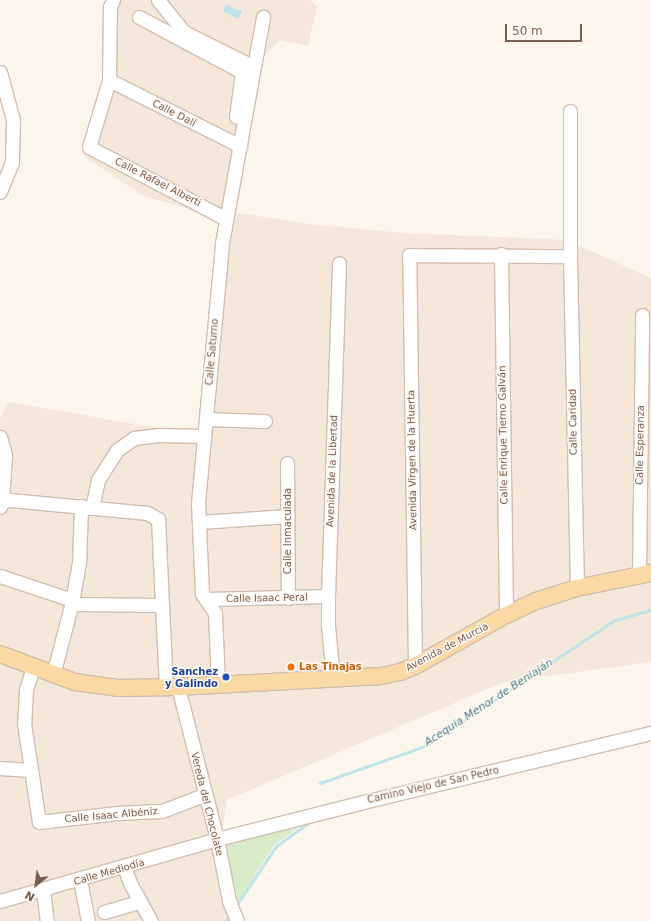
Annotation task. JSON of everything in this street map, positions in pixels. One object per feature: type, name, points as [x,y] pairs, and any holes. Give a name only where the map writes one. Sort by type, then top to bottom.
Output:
[{"type":"main road","name":"Avenida de Murcia","points":[[0,654],[75,682],[101,687],[172,687],[386,675],[415,666],[506,615],[536,601],[577,588],[645,574]]},
{"type":"street","points":[[108,80],[110,7],[114,0]]},
{"type":"street","points":[[158,0],[184,32],[254,67]]},
{"type":"street","points":[[139,17],[242,72],[236,145]]},
{"type":"street","name":"Calle Saturno","points":[[218,685],[215,613],[202,594],[198,503],[222,243],[236,145],[254,67],[263,17]]},
{"type":"street","points":[[0,72],[14,120],[12,162],[0,192]]},
{"type":"street","name":"Calle Dalí","points":[[108,80],[236,145]]},
{"type":"street","name":"Calle Rafael Alberti","points":[[108,80],[89,147],[226,219]]},
{"type":"street","name":"Calle Caridad","points":[[570,111],[570,256],[577,588]]},
{"type":"street","points":[[501,254],[570,256]]},
{"type":"street","name":"Avenida Virgen de la Huerta","points":[[415,666],[409,255],[501,254]]},
{"type":"street","name":"Calle Enrique Tierno Galván","points":[[501,254],[506,615]]},
{"type":"street","name":"Avenida de la Libertad","points":[[333,679],[328,625],[328,596],[339,263]]},
{"type":"street","name":"Calle Esperanza","points":[[642,315],[645,574]]},
{"type":"street","points":[[206,419],[265,421]]},
{"type":"street","points":[[53,674],[72,602],[79,564],[86,507],[98,480],[108,464],[117,450],[134,438],[159,435],[204,436]]},
{"type":"street","points":[[0,437],[5,455],[1,504],[10,500],[86,507]]},
{"type":"street","name":"Calle Inmaculada","points":[[287,463],[288,598]]},
{"type":"street","name":"Vereda del Chocolate","points":[[86,507],[147,513],[158,519],[162,605],[172,687],[216,839],[229,901],[237,921]]},
{"type":"street","points":[[198,522],[288,516]]},
{"type":"street","points":[[0,576],[77,604],[162,605]]},
{"type":"street","name":"Calle Isaac Peral","points":[[206,599],[328,596]]},
{"type":"street","points":[[0,768],[30,770],[24,723],[26,690],[33,667]]},
{"type":"street","name":"Camino Viejo de San Pedro","points":[[216,839],[651,733]]},
{"type":"street","name":"Calle Isaac Albéniz","points":[[30,770],[39,822],[117,813],[162,811],[204,795]]},
{"type":"street","name":"Calle Mediodía","points":[[0,902],[80,880],[216,839]]},
{"type":"street","points":[[124,867],[140,902],[151,921]]},
{"type":"street","points":[[80,880],[88,921]]},
{"type":"street","points":[[43,890],[47,921]]},
{"type":"street","points":[[104,912],[140,902]]},
{"type":"shaded area","points":[[107,0],[310,0],[317,7],[308,46],[280,40],[254,67],[237,213],[317,225],[404,233],[567,240],[651,278],[651,662],[504,682],[227,800],[222,833],[236,921],[0,921],[0,418],[8,402],[204,436],[226,219],[143,196],[85,157],[109,80]]},
{"type":"green space","points":[[313,817],[274,845],[235,906],[224,839]]},
{"type":"water","points":[[226,4],[237,10],[241,9],[242,11],[238,19],[223,11]]},
{"type":"waterway","name":"Acequia Menor de Beniaján","points":[[320,783],[425,746],[615,620],[651,610]]},
{"type":"waterway","name":"Acequia Menor de Beniaján","points":[[235,907],[276,846],[311,821]]},
{"type":"waterway","name":"Acequia Menor de Beniaján","points":[[225,921],[230,915]]},
{"type":"place","name":"Las Tinajas","points":[[291,667]]},
{"type":"place","name":"Sanchez y Galindo","points":[[226,677]]}]
